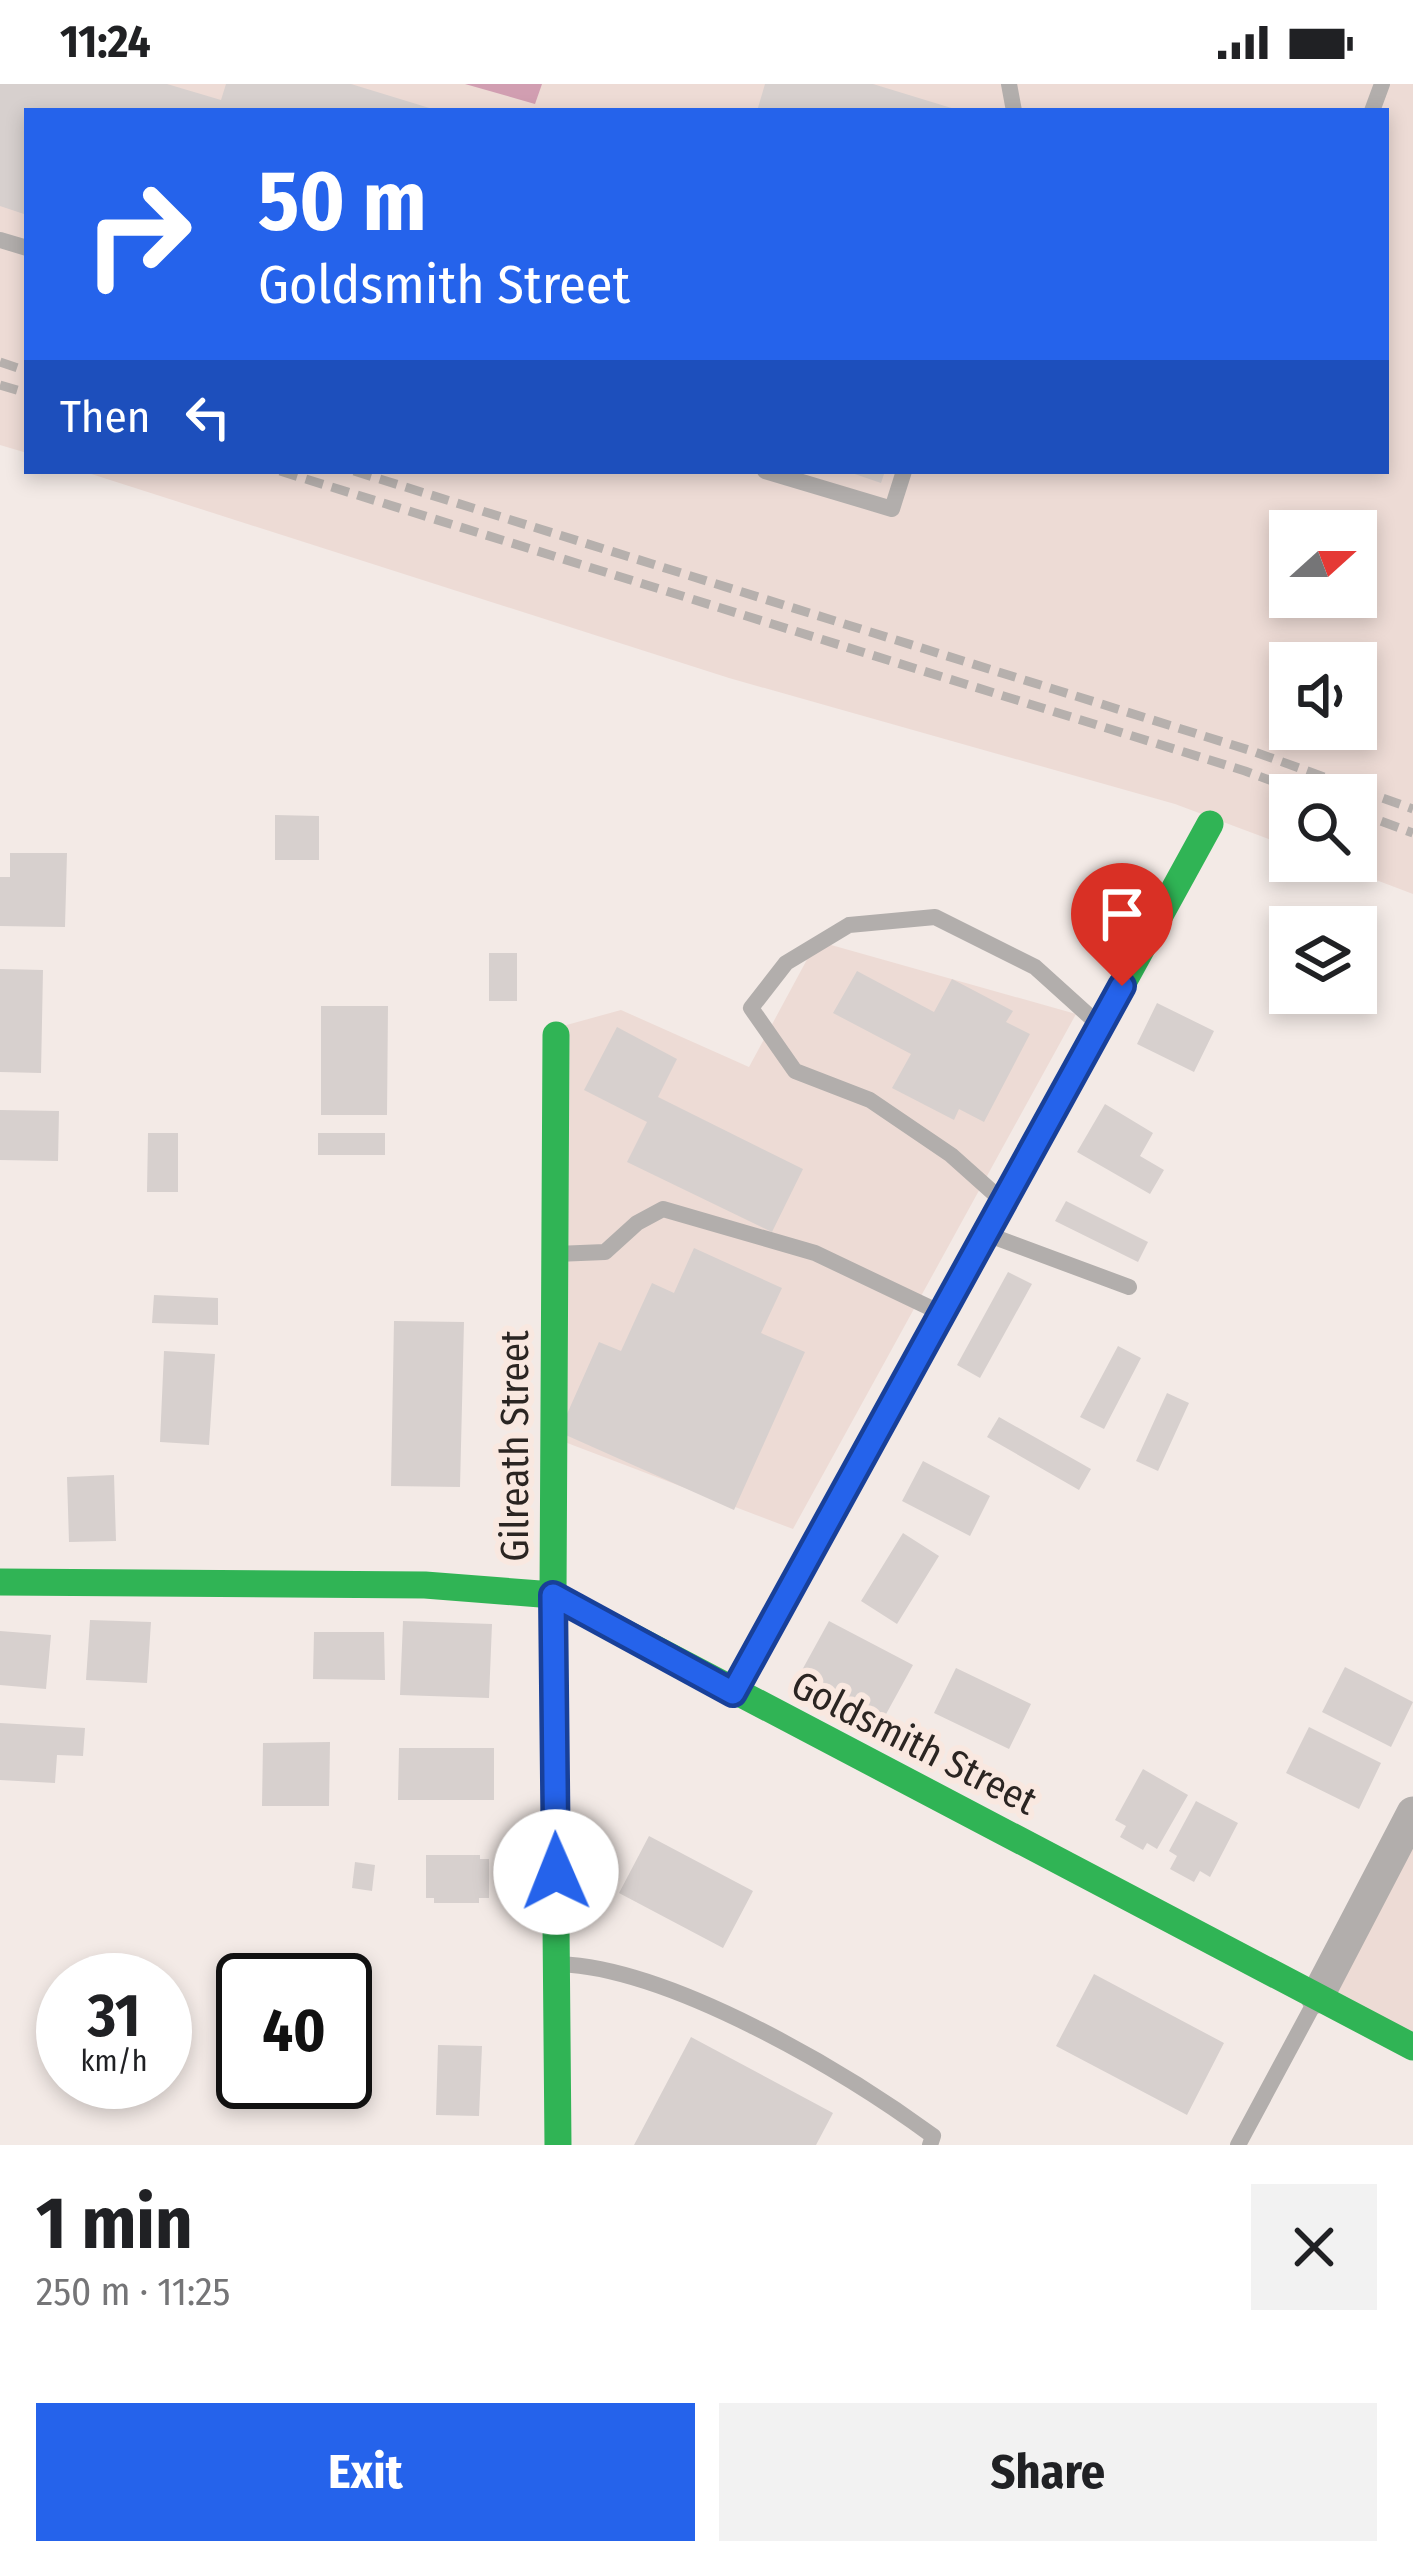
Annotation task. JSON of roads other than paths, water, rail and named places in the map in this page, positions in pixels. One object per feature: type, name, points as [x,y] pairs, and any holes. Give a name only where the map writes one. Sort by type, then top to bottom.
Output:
[{"type":"street","points":[[733,1693],[1210,824]]},
{"type":"street","name":"Gilreath Street","points":[[556,1035],[553,1595],[558,2145]]},
{"type":"street","name":"Goldsmith Street","points":[[0,1582],[425,1585],[553,1595],[1413,2047]]},
{"type":"street","points":[[1318,1996],[1413,1813]]},
{"type":"lane","points":[[775,474],[892,509],[903,474]]},
{"type":"lane","points":[[1003,1201],[951,1155],[870,1100],[795,1071],[751,1008],[786,964],[849,925],[935,917],[1036,968],[1100,1026]]},
{"type":"lane","points":[[555,1255],[605,1252],[651,1213],[663,1209],[814,1253],[942,1313]]},
{"type":"lane","points":[[986,1233],[1129,1287]]},
{"type":"lane","points":[[556,1964],[581,1965],[686,1994],[891,2105],[933,2136],[930,2145]]},
{"type":"lane","points":[[1238,2145],[1318,1996]]},
{"type":"railway","points":[[0,362],[24,370]]},
{"type":"railway","points":[[0,385],[24,392]]},
{"type":"railway","points":[[290,474],[1269,780]]},
{"type":"railway","points":[[364,474],[1252,751],[1413,809]]},
{"type":"railway","points":[[1377,820],[1413,833]]}]
